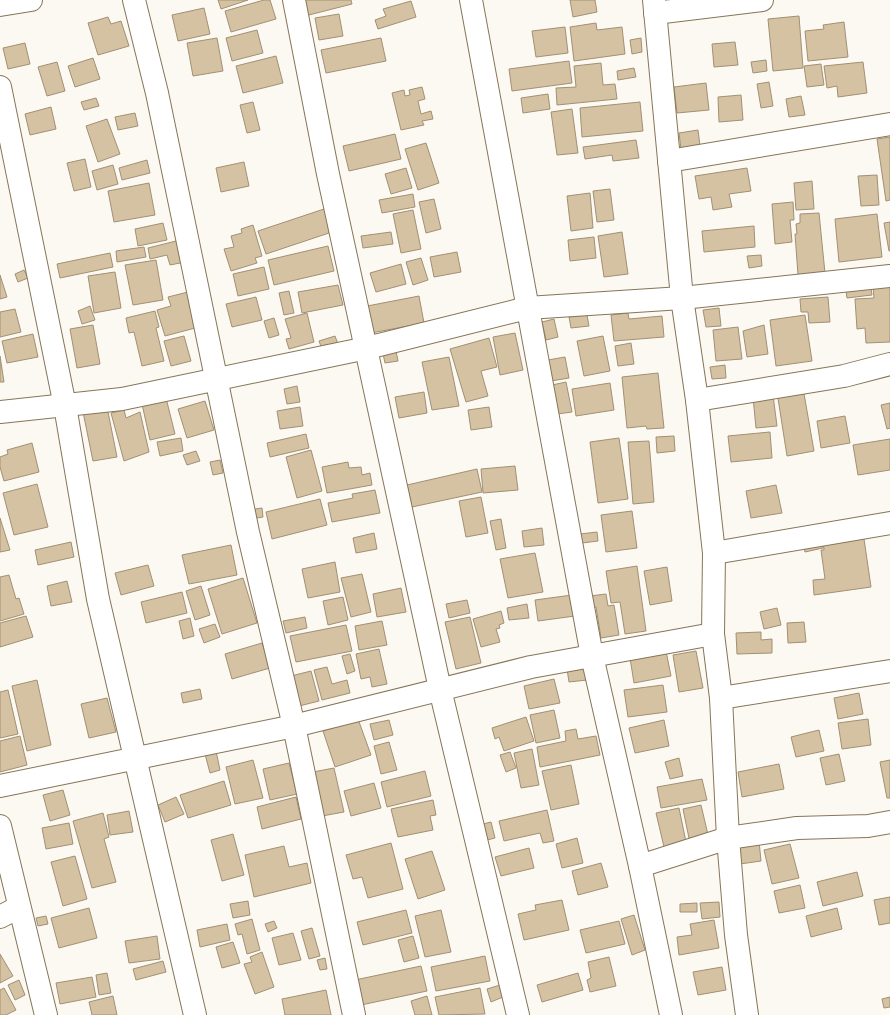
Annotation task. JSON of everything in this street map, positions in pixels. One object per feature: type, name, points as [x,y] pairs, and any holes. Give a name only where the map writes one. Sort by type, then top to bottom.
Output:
[{"type":"street","points":[[0,5],[31,0]]},
{"type":"street","points":[[134,0],[157,93],[248,532],[294,726],[354,1015]]},
{"type":"street","points":[[294,0],[328,174],[440,689],[518,1015]]},
{"type":"street","points":[[471,0],[592,656],[640,866],[671,1015]]},
{"type":"street","points":[[747,1015],[736,935],[728,838],[721,698],[713,634],[714,553],[697,400],[682,298],[655,6],[762,0]]},
{"type":"street","points":[[0,87],[65,406],[98,599],[134,759],[195,1015]]},
{"type":"street","points":[[669,161],[890,124]]},
{"type":"street","points":[[0,412],[122,399],[367,348],[527,308],[682,298],[890,276]]},
{"type":"street","points":[[697,400],[844,376],[890,364]]},
{"type":"street","points":[[714,553],[890,523]]},
{"type":"street","points":[[0,786],[294,726],[531,667],[713,634]]},
{"type":"street","points":[[721,698],[890,671]]},
{"type":"street","points":[[640,866],[728,838],[797,828],[868,826],[890,822]]},
{"type":"street","points":[[0,826],[46,1015]]},
{"type":"street","points":[[0,917],[20,907]]},
{"type":"building","points":[[218,0],[248,0],[221,9]]},
{"type":"building","points":[[264,0],[270,0],[276,19],[231,32],[225,11]]},
{"type":"building","points":[[301,0],[351,0],[352,4],[305,16]]},
{"type":"building","points":[[570,0],[595,0],[597,12],[573,17]]},
{"type":"building","points":[[411,1],[416,17],[378,29],[375,20],[386,16],[383,9]]},
{"type":"building","points":[[204,8],[210,34],[178,41],[172,15]]},
{"type":"building","points":[[339,14],[343,36],[319,40],[315,18]]},
{"type":"building","points":[[799,16],[803,68],[773,71],[768,19]]},
{"type":"building","points":[[108,17],[111,24],[121,21],[129,46],[98,55],[88,23]]},
{"type":"building","points":[[844,22],[848,57],[808,61],[805,31],[824,29],[823,25]]},
{"type":"building","points":[[596,23],[597,30],[622,27],[625,54],[574,61],[570,27]]},
{"type":"building","points":[[565,27],[568,53],[536,57],[532,31]]},
{"type":"building","points":[[257,30],[263,53],[232,61],[226,38]]},
{"type":"building","points":[[217,38],[223,71],[193,76],[187,43]]},
{"type":"building","points":[[381,38],[386,61],[326,73],[321,50]]},
{"type":"building","points":[[641,38],[642,52],[632,54],[630,40]]},
{"type":"building","points":[[735,42],[738,65],[714,67],[712,44]]},
{"type":"building","points":[[25,43],[30,64],[8,69],[3,48]]},
{"type":"building","points":[[276,56],[283,83],[243,93],[236,66]]},
{"type":"building","points":[[93,58],[100,79],[75,87],[68,66]]},
{"type":"building","points":[[766,60],[767,71],[753,73],[751,62]]},
{"type":"building","points":[[569,61],[572,83],[512,91],[509,69]]},
{"type":"building","points":[[57,62],[65,91],[47,96],[38,67]]},
{"type":"building","points":[[863,62],[867,93],[838,97],[837,86],[827,88],[824,66]]},
{"type":"building","points":[[601,63],[603,85],[615,84],[617,99],[557,105],[556,88],[576,87],[574,66]]},
{"type":"building","points":[[821,64],[824,85],[807,87],[804,66]]},
{"type":"building","points":[[634,68],[636,77],[618,80],[617,71]]},
{"type":"building","points":[[769,82],[773,106],[761,108],[757,84]]},
{"type":"building","points":[[706,83],[709,110],[677,113],[674,87]]},
{"type":"building","points":[[422,87],[425,99],[418,101],[421,114],[431,111],[433,119],[422,121],[424,125],[401,130],[392,93],[404,90],[405,96],[410,95],[409,90]]},
{"type":"building","points":[[548,94],[550,109],[523,113],[521,98]]},
{"type":"building","points":[[741,95],[743,120],[719,122],[718,97]]},
{"type":"building","points":[[801,96],[805,115],[789,117],[786,99]]},
{"type":"building","points":[[96,98],[99,106],[84,110],[81,102]]},
{"type":"building","points":[[253,102],[260,130],[247,133],[240,105]]},
{"type":"building","points":[[640,102],[643,131],[582,137],[580,108]]},
{"type":"building","points":[[51,107],[56,129],[30,135],[25,114]]},
{"type":"building","points":[[572,109],[578,153],[557,155],[551,112]]},
{"type":"building","points":[[135,113],[138,126],[118,130],[115,117]]},
{"type":"building","points":[[107,119],[120,154],[98,162],[86,126]]},
{"type":"building","points":[[698,130],[700,146],[681,149],[679,133]]},
{"type":"building","points":[[395,134],[401,159],[349,171],[343,146]]},
{"type":"building","points":[[890,137],[890,200],[886,201],[877,139]]},
{"type":"building","points":[[636,140],[639,158],[613,161],[612,155],[585,159],[583,147]]},
{"type":"building","points":[[426,143],[439,183],[418,190],[405,149]]},
{"type":"building","points":[[85,159],[91,187],[74,191],[67,163]]},
{"type":"building","points":[[147,160],[150,173],[122,180],[119,168]]},
{"type":"building","points":[[244,162],[249,186],[221,192],[216,168]]},
{"type":"building","points":[[113,165],[118,184],[97,190],[92,171]]},
{"type":"building","points":[[406,168],[412,188],[391,194],[385,174]]},
{"type":"building","points":[[747,168],[751,191],[729,194],[732,207],[713,210],[711,197],[699,199],[695,176]]},
{"type":"building","points":[[877,175],[879,205],[861,206],[858,176]]},
{"type":"building","points":[[812,181],[814,209],[796,210],[794,183]]},
{"type":"building","points":[[149,183],[155,215],[114,222],[108,191]]},
{"type":"building","points":[[610,189],[614,220],[597,222],[593,191]]},
{"type":"building","points":[[590,193],[593,228],[571,231],[567,196]]},
{"type":"building","points":[[413,194],[415,207],[382,213],[379,200]]},
{"type":"building","points":[[434,199],[441,229],[426,233],[419,202]]},
{"type":"building","points":[[793,202],[794,220],[790,220],[792,242],[775,244],[772,204]]},
{"type":"building","points":[[324,209],[332,232],[266,254],[258,231]]},
{"type":"building","points":[[413,210],[421,249],[401,253],[393,214]]},
{"type":"building","points":[[819,213],[825,273],[798,275],[795,234],[797,234],[796,224],[800,223],[800,214]]},
{"type":"building","points":[[877,214],[882,257],[839,262],[835,219]]},
{"type":"building","points":[[890,222],[890,251],[889,251],[884,223]]},
{"type":"building","points":[[163,223],[167,240],[138,246],[135,229]]},
{"type":"building","points":[[253,225],[262,256],[255,258],[257,263],[231,271],[224,249],[234,247],[231,236],[242,233],[241,229]]},
{"type":"building","points":[[754,226],[755,247],[704,252],[702,231]]},
{"type":"building","points":[[391,232],[393,244],[363,248],[361,236]]},
{"type":"building","points":[[622,232],[628,274],[604,277],[598,236]]},
{"type":"building","points":[[594,237],[596,258],[570,261],[568,240]]},
{"type":"building","points":[[180,240],[185,262],[170,265],[167,255],[150,259],[148,248]]},
{"type":"building","points":[[328,246],[334,271],[274,285],[268,260]]},
{"type":"building","points":[[144,247],[146,257],[117,262],[116,251]]},
{"type":"building","points":[[457,252],[461,272],[434,277],[430,257]]},
{"type":"building","points":[[110,253],[113,267],[60,278],[57,264]]},
{"type":"building","points":[[761,255],[762,266],[749,268],[747,256]]},
{"type":"building","points":[[421,258],[428,280],[413,285],[406,262]]},
{"type":"building","points":[[156,260],[163,300],[133,305],[125,265]]},
{"type":"building","points":[[401,264],[406,284],[376,292],[370,273]]},
{"type":"building","points":[[264,267],[269,289],[238,296],[233,274]]},
{"type":"building","points":[[24,270],[28,278],[18,282],[15,274]]},
{"type":"building","points":[[115,272],[121,308],[94,313],[88,276]]},
{"type":"building","points":[[0,275],[7,297],[0,299]]},
{"type":"building","points":[[338,285],[343,305],[302,313],[298,292]]},
{"type":"building","points":[[890,285],[890,342],[866,343],[865,328],[857,329],[855,299],[874,298],[873,286]]},
{"type":"building","points":[[871,288],[872,295],[847,298],[846,291]]},
{"type":"building","points":[[289,291],[294,313],[284,315],[279,293]]},
{"type":"building","points":[[188,292],[199,327],[165,336],[157,310],[171,306],[168,297]]},
{"type":"building","points":[[419,296],[424,323],[371,333],[362,307]]},
{"type":"building","points":[[256,297],[262,320],[232,327],[226,304]]},
{"type":"building","points":[[828,297],[830,322],[809,323],[808,312],[801,312],[800,299]]},
{"type":"building","points":[[90,306],[95,320],[82,324],[78,311]]},
{"type":"building","points":[[719,308],[721,326],[706,327],[703,310]]},
{"type":"building","points":[[15,309],[21,332],[0,337],[0,312]]},
{"type":"building","points":[[155,311],[159,327],[156,328],[164,361],[142,366],[134,332],[129,333],[126,318]]},
{"type":"building","points":[[307,313],[314,342],[289,349],[286,339],[291,338],[285,319]]},
{"type":"building","points":[[628,313],[629,319],[662,316],[664,337],[614,341],[611,315]]},
{"type":"building","points":[[587,315],[589,326],[571,328],[569,317]]},
{"type":"building","points":[[805,315],[812,361],[776,366],[770,320]]},
{"type":"building","points":[[274,318],[279,335],[269,338],[264,321]]},
{"type":"building","points":[[554,319],[558,337],[546,340],[542,322]]},
{"type":"building","points":[[93,325],[100,364],[77,368],[70,329]]},
{"type":"building","points":[[764,325],[768,354],[747,357],[743,331]]},
{"type":"building","points":[[738,327],[742,359],[716,361],[713,330]]},
{"type":"building","points":[[515,333],[523,370],[500,375],[493,337]]},
{"type":"building","points":[[33,334],[38,357],[7,363],[2,341]]},
{"type":"building","points":[[184,336],[191,361],[171,366],[164,341]]},
{"type":"building","points":[[335,336],[338,344],[322,349],[319,341]]},
{"type":"building","points":[[603,336],[610,371],[584,376],[577,341]]},
{"type":"building","points":[[489,338],[497,367],[481,371],[488,396],[466,402],[450,349]]},
{"type":"building","points":[[631,343],[634,364],[618,366],[615,346]]},
{"type":"building","points":[[395,346],[398,361],[385,363],[382,349]]},
{"type":"building","points":[[0,356],[4,382],[0,382]]},
{"type":"building","points":[[449,357],[459,406],[432,410],[422,362]]},
{"type":"building","points":[[565,357],[569,378],[551,381],[548,360]]},
{"type":"building","points":[[725,365],[726,378],[712,379],[710,367]]},
{"type":"building","points":[[658,373],[664,428],[647,429],[646,426],[627,428],[622,377]]},
{"type":"building","points":[[566,382],[572,412],[557,414],[552,385]]},
{"type":"building","points":[[610,383],[614,410],[576,416],[572,389]]},
{"type":"building","points":[[297,386],[300,402],[287,404],[284,389]]},
{"type":"building","points":[[803,388],[814,451],[787,456],[777,392]]},
{"type":"building","points":[[424,392],[427,413],[399,418],[395,397]]},
{"type":"building","points":[[773,395],[777,426],[756,428],[753,397]]},
{"type":"building","points":[[166,398],[175,434],[150,440],[142,404]]},
{"type":"building","points":[[205,401],[214,430],[187,438],[178,409]]},
{"type":"building","points":[[890,403],[890,428],[887,429],[881,405]]},
{"type":"building","points":[[107,407],[117,457],[93,461],[83,412]]},
{"type":"building","points":[[300,407],[303,426],[280,429],[277,411]]},
{"type":"building","points":[[489,407],[492,427],[471,430],[468,410]]},
{"type":"building","points":[[124,410],[126,418],[140,412],[149,452],[124,461],[111,413]]},
{"type":"building","points":[[845,416],[850,443],[821,448],[817,421]]},
{"type":"building","points":[[770,432],[772,458],[731,462],[728,436]]},
{"type":"building","points":[[306,434],[309,448],[270,457],[267,443]]},
{"type":"building","points":[[674,436],[675,451],[657,453],[656,437]]},
{"type":"building","points":[[181,438],[183,451],[160,456],[157,442]]},
{"type":"building","points":[[619,438],[628,499],[598,503],[590,442]]},
{"type":"building","points":[[890,439],[890,470],[858,475],[853,445]]},
{"type":"building","points":[[649,441],[654,502],[633,504],[628,442]]},
{"type":"building","points":[[32,443],[39,472],[4,481],[0,467],[0,457],[8,454],[7,450]]},
{"type":"building","points":[[311,450],[322,491],[297,498],[286,457]]},
{"type":"building","points":[[196,451],[200,461],[187,465],[183,455]]},
{"type":"building","points":[[220,460],[223,473],[213,475],[210,462]]},
{"type":"building","points":[[348,462],[349,468],[361,467],[362,475],[370,473],[372,485],[327,493],[322,467]]},
{"type":"building","points":[[515,466],[518,490],[483,493],[481,469]]},
{"type":"building","points":[[477,469],[482,492],[412,507],[407,485]]},
{"type":"building","points":[[37,484],[48,527],[14,535],[3,493]]},
{"type":"building","points":[[776,485],[782,513],[751,518],[746,491]]},
{"type":"building","points":[[375,490],[380,513],[332,522],[328,503],[353,498],[352,494]]},
{"type":"building","points":[[481,497],[488,533],[466,537],[459,501]]},
{"type":"building","points":[[320,499],[327,525],[272,539],[266,512]]},
{"type":"building","points":[[262,508],[263,517],[251,519],[249,510]]},
{"type":"building","points":[[632,511],[637,548],[606,552],[601,515]]},
{"type":"building","points":[[0,518],[10,550],[0,552]]},
{"type":"building","points":[[501,519],[506,548],[496,550],[490,521]]},
{"type":"building","points":[[542,528],[544,545],[524,547],[522,531]]},
{"type":"building","points":[[597,532],[598,541],[582,543],[580,534]]},
{"type":"building","points":[[863,532],[871,587],[814,595],[813,580],[825,579],[821,550],[824,550],[823,538]]},
{"type":"building","points":[[374,533],[377,549],[356,553],[353,538]]},
{"type":"building","points":[[820,536],[823,548],[805,552],[802,540]]},
{"type":"building","points":[[71,542],[74,557],[38,565],[35,550]]},
{"type":"building","points":[[231,545],[237,575],[189,584],[182,555]]},
{"type":"building","points":[[535,553],[543,592],[508,598],[500,559]]},
{"type":"building","points":[[335,562],[340,592],[308,598],[302,569]]},
{"type":"building","points":[[148,565],[154,586],[121,595],[115,573]]},
{"type":"building","points":[[637,566],[646,631],[625,634],[620,602],[611,603],[606,571]]},
{"type":"building","points":[[667,567],[672,601],[650,605],[644,571]]},
{"type":"building","points":[[362,574],[371,612],[351,617],[341,578]]},
{"type":"building","points":[[9,575],[16,599],[19,598],[24,614],[0,621],[0,577]]},
{"type":"building","points":[[243,578],[257,623],[222,634],[208,589]]},
{"type":"building","points":[[67,581],[72,602],[51,606],[47,586]]},
{"type":"building","points":[[201,586],[210,615],[195,620],[186,591]]},
{"type":"building","points":[[401,588],[406,612],[377,617],[373,594]]},
{"type":"building","points":[[182,592],[187,613],[146,623],[141,602]]},
{"type":"building","points":[[606,594],[608,606],[614,605],[619,635],[601,638],[596,607],[592,608],[590,596]]},
{"type":"building","points":[[572,595],[575,616],[538,621],[535,600]]},
{"type":"building","points":[[343,597],[348,620],[328,625],[323,601]]},
{"type":"building","points":[[467,600],[470,613],[449,618],[446,604]]},
{"type":"building","points":[[527,604],[529,618],[509,620],[507,608]]},
{"type":"building","points":[[777,608],[781,625],[764,629],[760,612]]},
{"type":"building","points":[[501,611],[504,623],[499,625],[500,628],[496,629],[500,642],[481,647],[473,619]]},
{"type":"building","points":[[26,616],[33,637],[0,647],[0,623]]},
{"type":"building","points":[[305,617],[307,628],[286,633],[283,621]]},
{"type":"building","points":[[470,617],[481,663],[456,669],[445,622]]},
{"type":"building","points":[[190,618],[194,636],[183,639],[179,621]]},
{"type":"building","points":[[382,621],[387,645],[359,650],[355,626]]},
{"type":"building","points":[[804,622],[806,642],[788,643],[787,623]]},
{"type":"building","points":[[215,624],[220,637],[204,643],[199,629]]},
{"type":"building","points":[[346,625],[352,651],[296,662],[290,636]]},
{"type":"building","points":[[761,632],[761,640],[772,639],[772,653],[737,654],[736,633]]},
{"type":"building","points":[[262,643],[270,668],[232,679],[225,654]]},
{"type":"building","points":[[379,649],[387,684],[372,687],[370,677],[361,679],[356,654]]},
{"type":"building","points":[[666,651],[671,676],[634,683],[630,658]]},
{"type":"building","points":[[696,651],[703,688],[679,692],[673,655]]},
{"type":"building","points":[[350,654],[355,671],[347,674],[342,656]]},
{"type":"building","points":[[327,667],[332,684],[347,680],[350,693],[322,700],[314,670]]},
{"type":"building","points":[[585,667],[587,680],[569,682],[567,669]]},
{"type":"building","points":[[311,671],[319,701],[299,706],[291,676]]},
{"type":"building","points":[[554,679],[560,703],[529,709],[524,686]]},
{"type":"building","points":[[37,680],[51,745],[27,751],[12,686]]},
{"type":"building","points":[[663,685],[667,712],[628,717],[624,690]]},
{"type":"building","points":[[200,689],[202,699],[183,703],[181,693]]},
{"type":"building","points":[[8,690],[18,734],[0,738],[0,692]]},
{"type":"building","points":[[859,693],[863,714],[838,719],[834,698]]},
{"type":"building","points":[[107,698],[116,732],[89,738],[81,704]]},
{"type":"building","points":[[554,710],[560,738],[536,743],[530,715]]},
{"type":"building","points":[[526,717],[534,741],[504,751],[499,737],[495,739],[492,728]]},
{"type":"building","points":[[358,719],[371,755],[335,767],[323,731]]},
{"type":"building","points":[[868,719],[871,745],[842,749],[838,723]]},
{"type":"building","points":[[389,720],[393,735],[374,740],[370,724]]},
{"type":"building","points":[[664,720],[669,746],[635,753],[629,728]]},
{"type":"building","points":[[576,729],[578,739],[596,736],[600,755],[540,767],[537,747],[566,741],[565,731]]},
{"type":"building","points":[[819,730],[824,751],[796,757],[791,737]]},
{"type":"building","points":[[20,736],[27,765],[0,772],[0,741]]},
{"type":"building","points":[[389,742],[397,770],[381,774],[374,746]]},
{"type":"building","points":[[532,749],[539,785],[521,788],[514,753]]},
{"type":"building","points":[[216,751],[220,770],[210,773],[205,754]]},
{"type":"building","points":[[510,752],[516,768],[506,772],[500,755]]},
{"type":"building","points":[[839,754],[845,781],[826,785],[820,758]]},
{"type":"building","points":[[679,758],[683,776],[670,779],[665,762]]},
{"type":"building","points":[[253,760],[263,798],[235,804],[226,767]]},
{"type":"building","points":[[890,760],[890,798],[887,798],[880,762]]},
{"type":"building","points":[[289,763],[297,794],[270,800],[263,769]]},
{"type":"building","points":[[779,764],[784,789],[742,797],[738,772]]},
{"type":"building","points":[[571,765],[579,804],[551,810],[542,771]]},
{"type":"building","points":[[334,768],[344,812],[322,816],[313,772]]},
{"type":"building","points":[[425,771],[431,796],[387,807],[381,782]]},
{"type":"building","points":[[702,779],[707,800],[661,808],[657,787]]},
{"type":"building","points":[[224,781],[231,805],[188,818],[180,795]]},
{"type":"building","points":[[374,783],[381,808],[351,816],[344,791]]},
{"type":"building","points":[[63,790],[70,815],[50,821],[43,795]]},
{"type":"building","points":[[176,797],[184,814],[165,822],[158,805]]},
{"type":"building","points":[[296,797],[301,819],[262,829],[257,807]]},
{"type":"building","points":[[433,800],[436,815],[430,816],[433,830],[398,837],[391,809]]},
{"type":"building","points":[[701,805],[709,839],[690,843],[683,809]]},
{"type":"building","points":[[679,808],[686,842],[664,847],[656,813]]},
{"type":"building","points":[[547,810],[554,841],[543,843],[540,833],[504,841],[499,821]]},
{"type":"building","points":[[129,811],[133,832],[110,835],[107,815]]},
{"type":"building","points":[[103,813],[109,837],[104,839],[116,882],[92,888],[73,821]]},
{"type":"building","points":[[491,822],[495,838],[487,840],[483,824]]},
{"type":"building","points":[[69,823],[73,844],[46,849],[42,828]]},
{"type":"building","points":[[233,834],[244,875],[222,881],[211,840]]},
{"type":"building","points":[[577,838],[583,863],[562,868],[556,844]]},
{"type":"building","points":[[759,841],[761,861],[740,864],[737,844]]},
{"type":"building","points":[[391,843],[403,889],[368,898],[362,877],[353,879],[346,855]]},
{"type":"building","points":[[790,844],[799,878],[772,884],[764,850]]},
{"type":"building","points":[[284,846],[289,867],[307,863],[311,883],[254,897],[245,855]]},
{"type":"building","points":[[529,848],[534,868],[501,876],[495,857]]},
{"type":"building","points":[[432,851],[445,890],[418,899],[405,859]]},
{"type":"building","points":[[75,856],[87,899],[63,906],[51,862]]},
{"type":"building","points":[[601,863],[608,887],[578,895],[572,871]]},
{"type":"building","points":[[857,872],[863,896],[823,906],[817,882]]},
{"type":"building","points":[[800,885],[805,908],[779,913],[774,891]]},
{"type":"building","points":[[890,897],[890,923],[879,925],[874,900]]},
{"type":"building","points":[[562,900],[569,930],[524,940],[518,914],[536,910],[535,905]]},
{"type":"building","points":[[248,901],[250,915],[233,918],[230,904]]},
{"type":"building","points":[[719,902],[720,917],[702,919],[700,903]]},
{"type":"building","points":[[697,903],[697,912],[680,912],[680,904]]},
{"type":"building","points":[[89,908],[97,938],[59,948],[51,918]]},
{"type":"building","points":[[837,908],[842,929],[811,937],[806,916]]},
{"type":"building","points":[[406,910],[412,933],[363,945],[357,922]]},
{"type":"building","points":[[441,910],[451,952],[425,957],[415,916]]},
{"type":"building","points":[[634,915],[645,950],[632,955],[621,919]]},
{"type":"building","points":[[46,916],[48,924],[38,926],[36,918]]},
{"type":"building","points":[[252,919],[260,950],[247,954],[242,934],[238,935],[235,924]]},
{"type":"building","points":[[714,920],[719,948],[679,955],[677,937],[692,935],[690,924]]},
{"type":"building","points":[[274,921],[277,928],[268,932],[265,924]]},
{"type":"building","points":[[619,921],[625,944],[586,953],[580,930]]},
{"type":"building","points":[[227,924],[230,940],[200,947],[197,930]]},
{"type":"building","points":[[312,928],[320,956],[309,959],[301,931]]},
{"type":"building","points":[[293,933],[301,960],[279,965],[272,938]]},
{"type":"building","points":[[157,936],[160,959],[129,963],[125,941]]},
{"type":"building","points":[[413,936],[419,958],[404,962],[398,940]]},
{"type":"building","points":[[233,942],[240,963],[222,968],[216,947]]},
{"type":"building","points":[[262,952],[274,987],[255,994],[244,964],[252,962],[250,957]]},
{"type":"building","points":[[0,954],[13,976],[0,983]]},
{"type":"building","points":[[485,956],[490,981],[436,991],[431,967]]},
{"type":"building","points":[[609,957],[616,986],[590,992],[587,980],[591,978],[588,962]]},
{"type":"building","points":[[325,958],[327,969],[320,970],[317,960]]},
{"type":"building","points":[[163,961],[166,972],[136,980],[133,969]]},
{"type":"building","points":[[421,966],[427,991],[361,1005],[355,980]]},
{"type":"building","points":[[722,967],[726,990],[698,995],[693,972]]},
{"type":"building","points":[[107,973],[111,993],[99,995],[96,975]]},
{"type":"building","points":[[578,973],[583,990],[542,1002],[537,985]]},
{"type":"building","points":[[92,977],[96,997],[60,1004],[56,983]]},
{"type":"building","points":[[19,980],[25,995],[15,1000],[8,985]]},
{"type":"building","points":[[500,985],[503,997],[491,1002],[487,989]]},
{"type":"building","points":[[4,988],[16,1010],[6,1015],[0,1015],[0,990]]},
{"type":"building","points":[[480,988],[485,1014],[439,1015],[435,997]]},
{"type":"building","points":[[326,990],[331,1015],[285,1015],[282,999]]},
{"type":"building","points":[[113,996],[117,1015],[92,1015],[89,1002]]},
{"type":"building","points":[[427,996],[432,1015],[415,1015],[411,1001]]},
{"type":"building","points":[[890,997],[890,1007],[884,1008],[882,999]]}]
